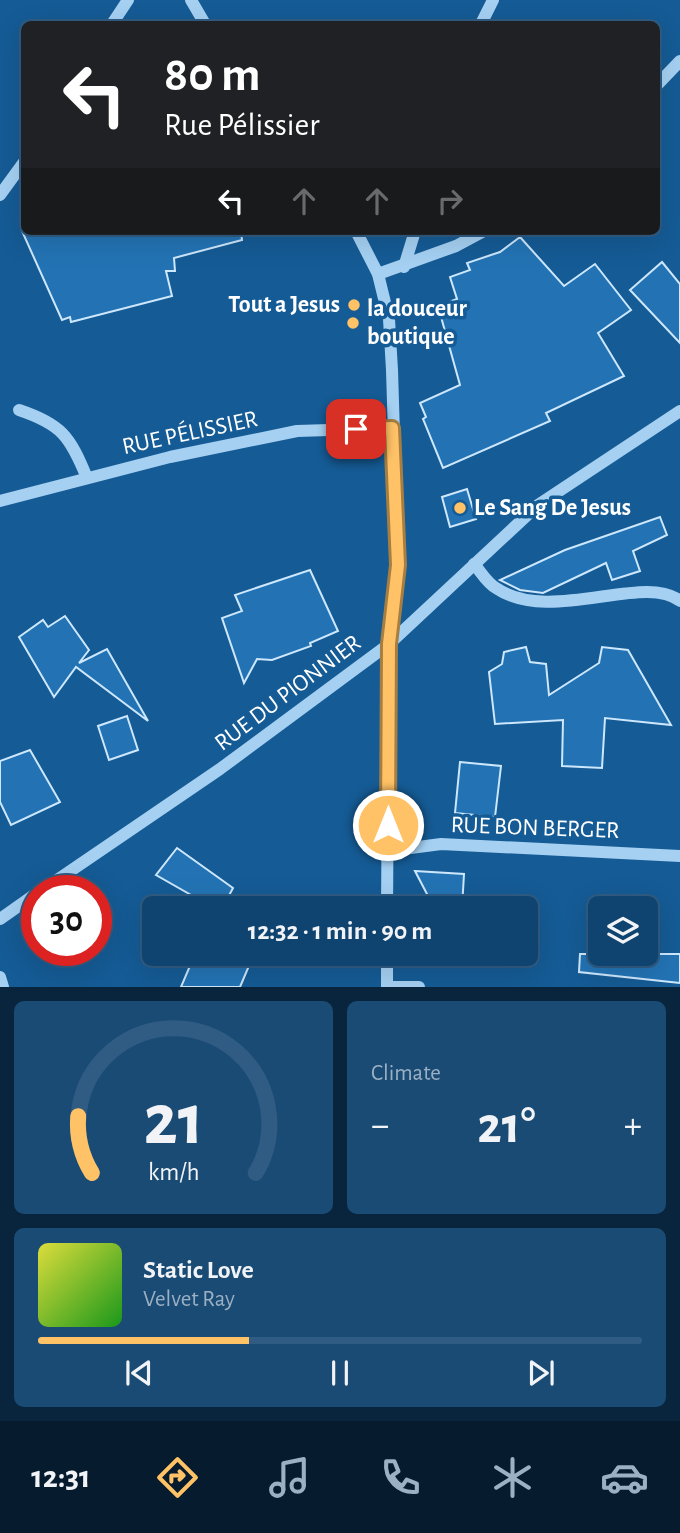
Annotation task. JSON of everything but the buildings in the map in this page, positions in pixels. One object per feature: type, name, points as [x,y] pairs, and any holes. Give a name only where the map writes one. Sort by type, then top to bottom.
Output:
[{"type":"street","points":[[114,21],[128,0]]},
{"type":"street","points":[[191,0],[203,21]]},
{"type":"street","points":[[482,21],[493,0]]},
{"type":"street","points":[[660,82],[680,61]]},
{"type":"street","points":[[0,195],[21,166]]},
{"type":"street","points":[[358,235],[378,274],[390,319],[398,565],[389,644],[387,896]]},
{"type":"street","points":[[404,267],[414,235]]},
{"type":"street","points":[[378,274],[404,267],[475,235]]},
{"type":"street","points":[[19,410],[49,420],[75,447],[88,478]]},
{"type":"street","name":"RUE DU PIONNIER","points":[[64,875],[220,769],[389,644],[538,505],[680,411]]},
{"type":"street","name":"RUE PÉLISSIER","points":[[0,501],[88,478],[297,431],[392,428]]},
{"type":"street","points":[[474,564],[493,587],[511,597],[543,604],[660,591],[680,601]]},
{"type":"street","name":"RUE BON BERGER","points":[[388,851],[442,844],[680,856]]},
{"type":"street","name":"RUE DU PIONNIER","points":[[0,919],[21,904]]},
{"type":"street","points":[[387,966],[387,987],[419,987]]},
{"type":"street","points":[[0,977],[3,987]]},
{"type":"place","name":"Tout a Jesus","points":[[354,305]]},
{"type":"place","name":"la douceur boutique","points":[[353,323]]},
{"type":"place","name":"Le Sang De Jesus","points":[[460,508]]},
{"type":"route","points":[[356,429],[392,428],[398,565],[389,644],[388,825]]}]
